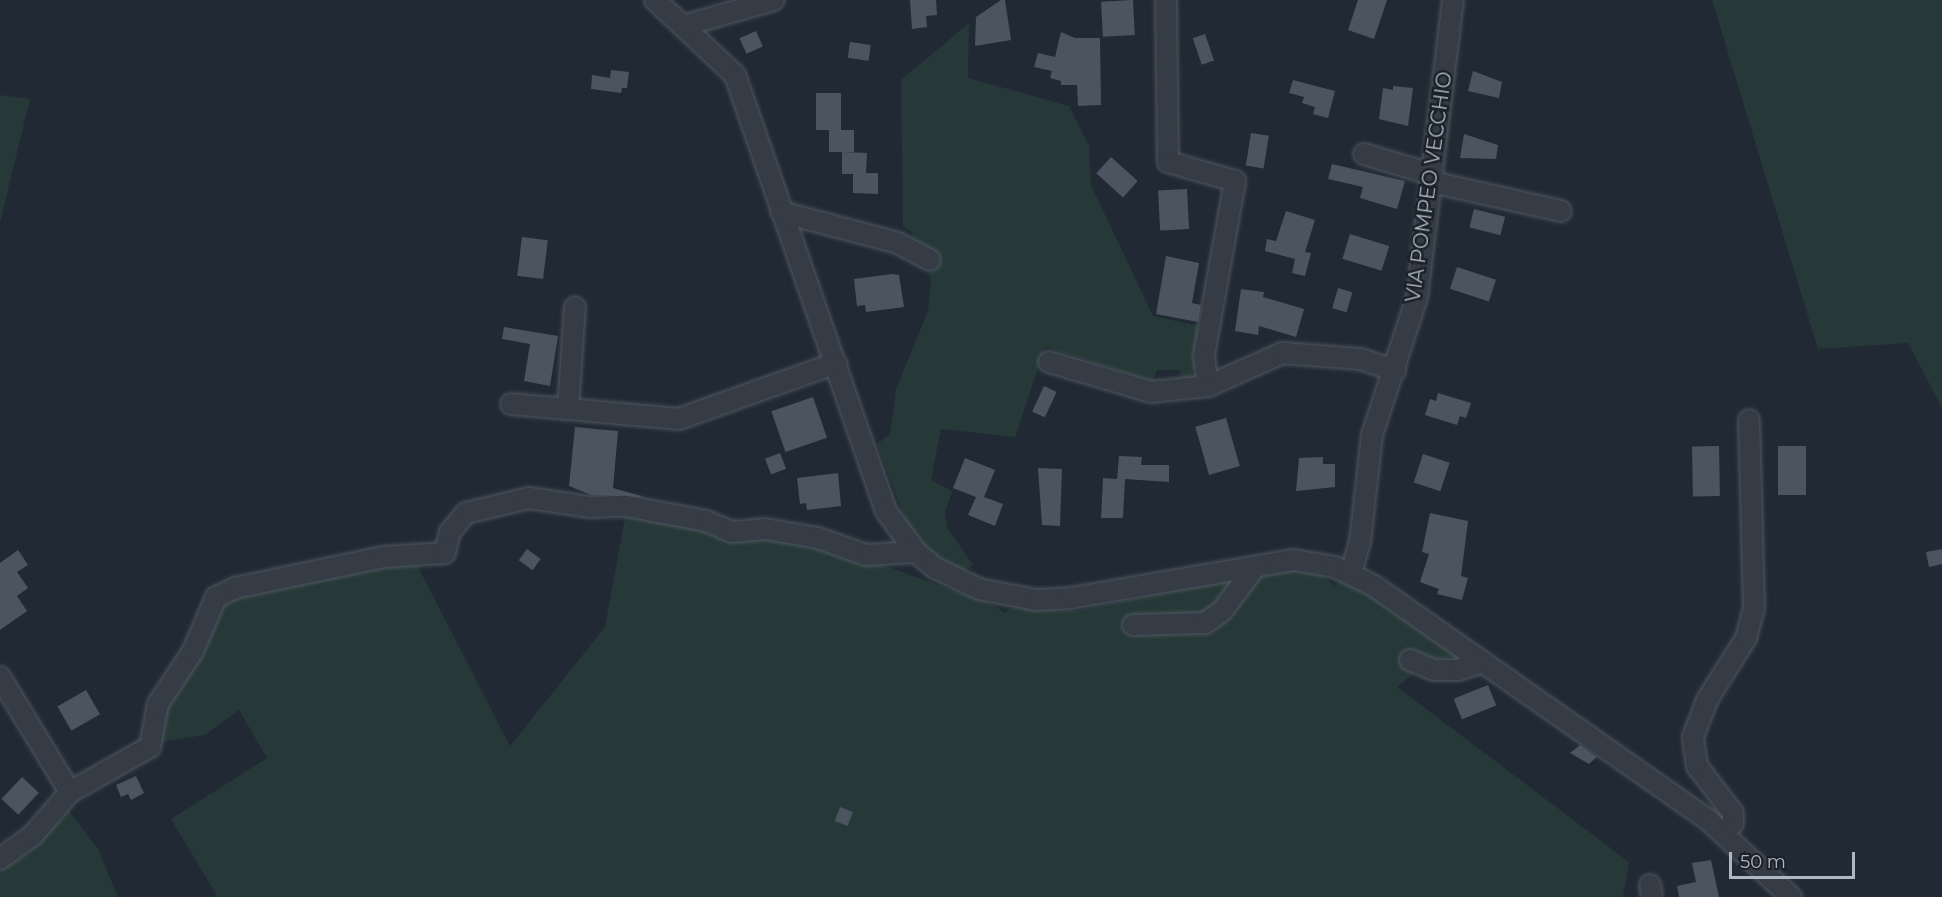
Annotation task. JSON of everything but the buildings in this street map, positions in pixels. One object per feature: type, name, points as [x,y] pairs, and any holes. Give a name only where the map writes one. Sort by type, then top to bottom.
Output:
[{"type":"street","points":[[655,0],[686,26],[735,75],[886,511],[916,552],[935,568],[979,589],[1036,600],[1071,598],[1294,560],[1358,577],[1483,662],[1724,833],[1742,847],[1791,897]]},
{"type":"street","points":[[686,26],[774,0]]},
{"type":"street","points":[[1166,0],[1168,162],[1235,181],[1204,355],[1208,386]]},
{"type":"street","name":"VIA POMPEO VECCHIO","points":[[1358,577],[1372,435],[1418,297],[1453,0]]},
{"type":"street","points":[[1364,154],[1432,178],[1561,211]]},
{"type":"street","points":[[781,212],[898,243],[930,260]]},
{"type":"street","points":[[568,409],[575,307]]},
{"type":"street","points":[[1049,362],[1151,392],[1208,386],[1282,354],[1361,359],[1395,371]]},
{"type":"street","points":[[511,404],[679,419],[836,363]]},
{"type":"street","points":[[1724,833],[1733,823],[1733,813],[1698,766],[1693,737],[1707,700],[1746,638],[1754,609],[1749,420]]},
{"type":"street","points":[[0,859],[33,834],[70,792],[150,747],[158,704],[193,651],[216,597],[235,588],[383,557],[445,553],[450,532],[466,513],[488,504],[530,498],[590,507],[626,506],[705,521],[732,532],[765,529],[818,538],[866,555],[916,552]]},
{"type":"street","points":[[1133,625],[1205,622],[1222,612],[1255,567]]},
{"type":"street","points":[[1410,660],[1434,670],[1458,670],[1483,662]]},
{"type":"street","points":[[0,677],[70,792]]},
{"type":"shaded area","points":[[1712,0],[1942,0],[1942,408],[1908,343],[1818,349]]},
{"type":"shaded area","points":[[969,23],[968,78],[1069,106],[1089,146],[1091,185],[1153,316],[1204,327],[1191,379],[1184,381],[1179,370],[1157,370],[1153,381],[1045,347],[1015,437],[941,429],[931,480],[952,491],[945,513],[948,529],[973,565],[962,573],[929,550],[907,524],[877,444],[890,434],[896,389],[928,311],[931,278],[925,265],[940,262],[936,254],[914,246],[912,232],[903,227],[901,80]]},
{"type":"shaded area","points":[[0,95],[30,99],[0,223]]},
{"type":"shaded area","points":[[626,512],[844,551],[994,605],[1005,613],[1011,608],[1074,611],[1240,578],[1209,613],[1128,619],[1122,625],[1126,632],[1144,630],[1144,636],[1235,609],[1261,575],[1300,570],[1320,575],[1336,586],[1337,580],[1361,590],[1462,656],[1427,661],[1411,649],[1398,661],[1415,672],[1397,687],[1629,862],[1623,897],[209,897],[217,896],[171,819],[267,758],[239,710],[205,735],[161,742],[163,704],[220,605],[236,594],[416,563],[510,746],[605,627]]},
{"type":"shaded area","points":[[69,811],[98,849],[118,897],[0,897],[0,871],[27,854]]}]
